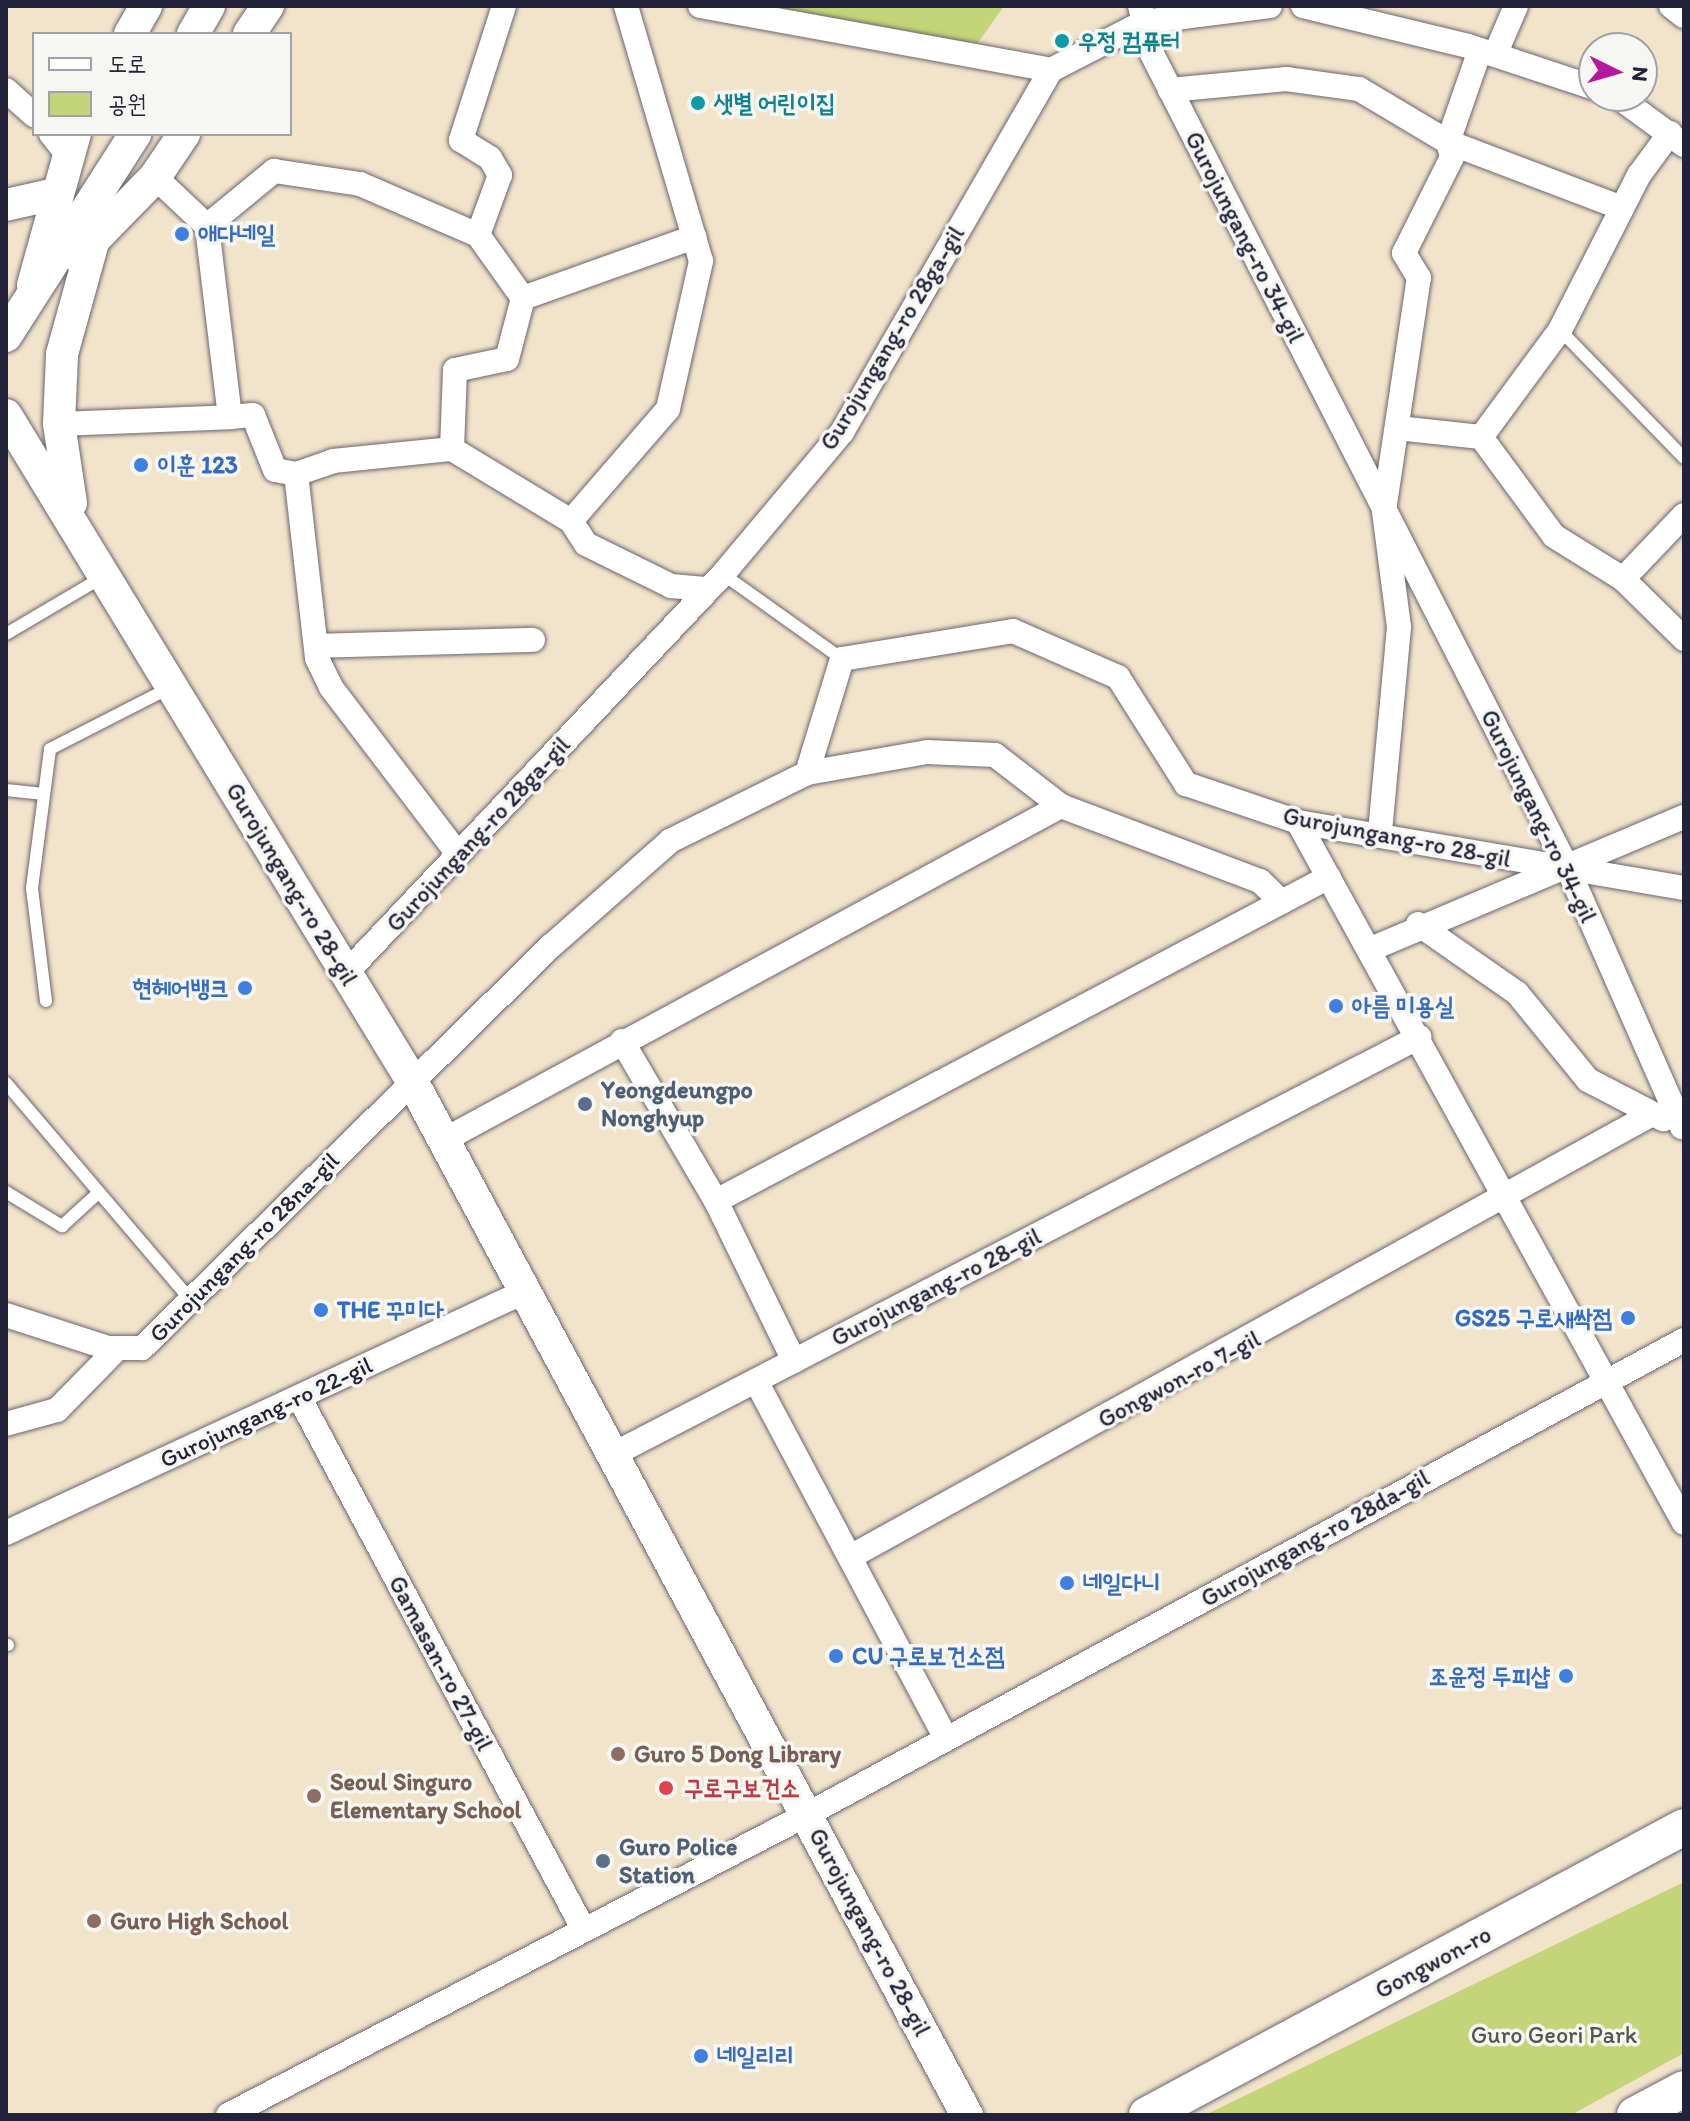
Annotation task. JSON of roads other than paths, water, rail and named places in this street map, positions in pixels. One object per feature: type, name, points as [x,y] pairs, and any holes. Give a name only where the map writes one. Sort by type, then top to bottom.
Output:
[{"type":"main road","name":"Gongwon-ro","points":[[1147,2115],[1178,2106],[1684,1827]]},
{"type":"main road","points":[[1635,2115],[1684,2089]]},
{"type":"street","points":[[131,32],[146,6]]},
{"type":"street","points":[[194,32],[209,6]]},
{"type":"street","points":[[250,32],[268,6]]},
{"type":"street","points":[[478,235],[500,175],[490,158],[461,140],[504,6]]},
{"type":"street","points":[[571,521],[668,409],[701,261],[626,6]]},
{"type":"street","points":[[700,6],[1051,70],[1142,14],[1270,6]]},
{"type":"street","points":[[1303,6],[1487,52],[1578,83]]},
{"type":"street","name":"Gurojungang-ro 34-gil","points":[[1380,832],[1399,627],[1384,511],[1419,278],[1404,253],[1452,157],[1448,142],[1487,52],[1516,6]]},
{"type":"street","points":[[1671,6],[1684,16]]},
{"type":"street","name":"Gurojungang-ro 34-gil","points":[[1142,14],[1170,90],[1569,871],[1683,1127]]},
{"type":"street","name":"Gurojungang-ro 28ga-gil","points":[[346,973],[716,582],[842,432],[1051,70]]},
{"type":"street","points":[[1170,90],[1286,79],[1359,89],[1448,142],[1622,208]]},
{"type":"street","points":[[6,90],[32,113]]},
{"type":"street","points":[[1481,437],[1560,330],[1622,208],[1677,139],[1639,112]]},
{"type":"street","points":[[6,336],[134,136]]},
{"type":"street","points":[[29,302],[93,242],[155,177],[183,136]]},
{"type":"street","points":[[29,302],[55,194],[64,140]]},
{"type":"street","points":[[207,226],[274,171],[360,184],[478,235],[523,298]]},
{"type":"street","points":[[155,177],[207,226],[230,417]]},
{"type":"street","points":[[6,205],[55,194]]},
{"type":"street","points":[[523,298],[694,237]]},
{"type":"street","points":[[76,526],[59,424],[62,354],[93,242]]},
{"type":"street","points":[[452,449],[455,370],[507,359],[523,298]]},
{"type":"street","name":"Gurojungang-ro 28-gil","points":[[6,415],[412,1081],[967,2115]]},
{"type":"street","points":[[59,424],[253,415],[275,470],[296,474],[333,461],[452,449],[571,521],[586,544],[671,586],[716,582]]},
{"type":"street","points":[[1398,428],[1481,437],[1554,536],[1623,579],[1684,639]]},
{"type":"street","points":[[6,467],[43,473]]},
{"type":"street","points":[[296,474],[316,646],[331,687],[458,854]]},
{"type":"street","points":[[1623,579],[1684,515]]},
{"type":"street","name":"Gurojungang-ro 28-gil","points":[[842,659],[1013,631],[1118,677],[1186,784],[1298,822],[1380,832],[1569,871],[1684,888]]},
{"type":"street","points":[[316,646],[533,640]]},
{"type":"street","points":[[807,773],[842,659]]},
{"type":"street","points":[[412,1081],[670,841],[807,773],[927,752],[995,755],[1061,806],[1260,881],[1282,902]]},
{"type":"street","points":[[444,1140],[1061,806]]},
{"type":"street","points":[[1371,949],[1418,924],[1569,871],[1684,817]]},
{"type":"street","points":[[1298,822],[1371,949],[1684,1523]]},
{"type":"street","points":[[716,1201],[1329,877]]},
{"type":"street","points":[[1418,924],[1517,993],[1588,1080],[1683,1127]]},
{"type":"street","name":"Gurojungang-ro 28-gil","points":[[614,1454],[1419,1037]]},
{"type":"street","points":[[622,1041],[716,1201],[794,1361]]},
{"type":"street","name":"Gurojungang-ro 28na-gil","points":[[6,1315],[118,1348],[142,1348],[189,1298],[412,1081]]},
{"type":"street","name":"Gongwon-ro 7-gil","points":[[850,1557],[1507,1200],[1652,1114]]},
{"type":"street","name":"Gurojungang-ro 22-gil","points":[[6,1533],[526,1291]]},
{"type":"street","name":"Gurojungang-ro 28da-gil","points":[[808,1814],[1684,1340]]},
{"type":"street","points":[[6,1424],[57,1410],[118,1348]]},
{"type":"street","points":[[756,1381],[946,1738]]},
{"type":"street","name":"Gamasan-ro 27-gil","points":[[299,1397],[584,1930]]},
{"type":"street","points":[[239,2113],[808,1814]]},
{"type":"lane","points":[[1560,330],[1684,458]]},
{"type":"lane","points":[[6,634],[104,576]]},
{"type":"lane","points":[[716,582],[842,659]]},
{"type":"lane","points":[[46,1001],[32,888],[50,749],[172,687]]},
{"type":"lane","points":[[6,790],[44,794]]},
{"type":"lane","points":[[6,1083],[97,1194],[189,1298]]},
{"type":"lane","points":[[6,1192],[62,1226],[97,1194]]},
{"type":"place","name":"우정 컴퓨터","points":[[1062,41]]},
{"type":"place","name":"샛별 어린이집","points":[[698,103]]},
{"type":"place","name":"애다네일","points":[[182,234]]},
{"type":"place","name":"이훈 123","points":[[141,465]]},
{"type":"place","name":"현헤어뱅크","points":[[245,988]]},
{"type":"place","name":"아름 미용실","points":[[1336,1006]]},
{"type":"place","name":"Yeongdeungpo Nonghyup","points":[[585,1104]]},
{"type":"place","name":"THE 꾸미다","points":[[321,1310]]},
{"type":"place","name":"GS25 구로새싹점","points":[[1628,1318]]},
{"type":"place","name":"네일다니","points":[[1067,1583]]},
{"type":"place","name":"CU 구로보건소점","points":[[836,1656]]},
{"type":"place","name":"조윤정 두피샵","points":[[1566,1676]]},
{"type":"place","name":"Guro 5 Dong Library","points":[[618,1754]]},
{"type":"place","name":"구로구보건소","points":[[666,1788]]},
{"type":"place","name":"Seoul Singuro Elementary School","points":[[314,1796]]},
{"type":"place","name":"Guro Police Station","points":[[603,1861]]},
{"type":"place","name":"Guro High School","points":[[94,1921]]},
{"type":"place","name":"네일리리","points":[[701,2056]]},
{"type":"park label","name":"Guro Geori Park","points":[[1554,2035]]}]
